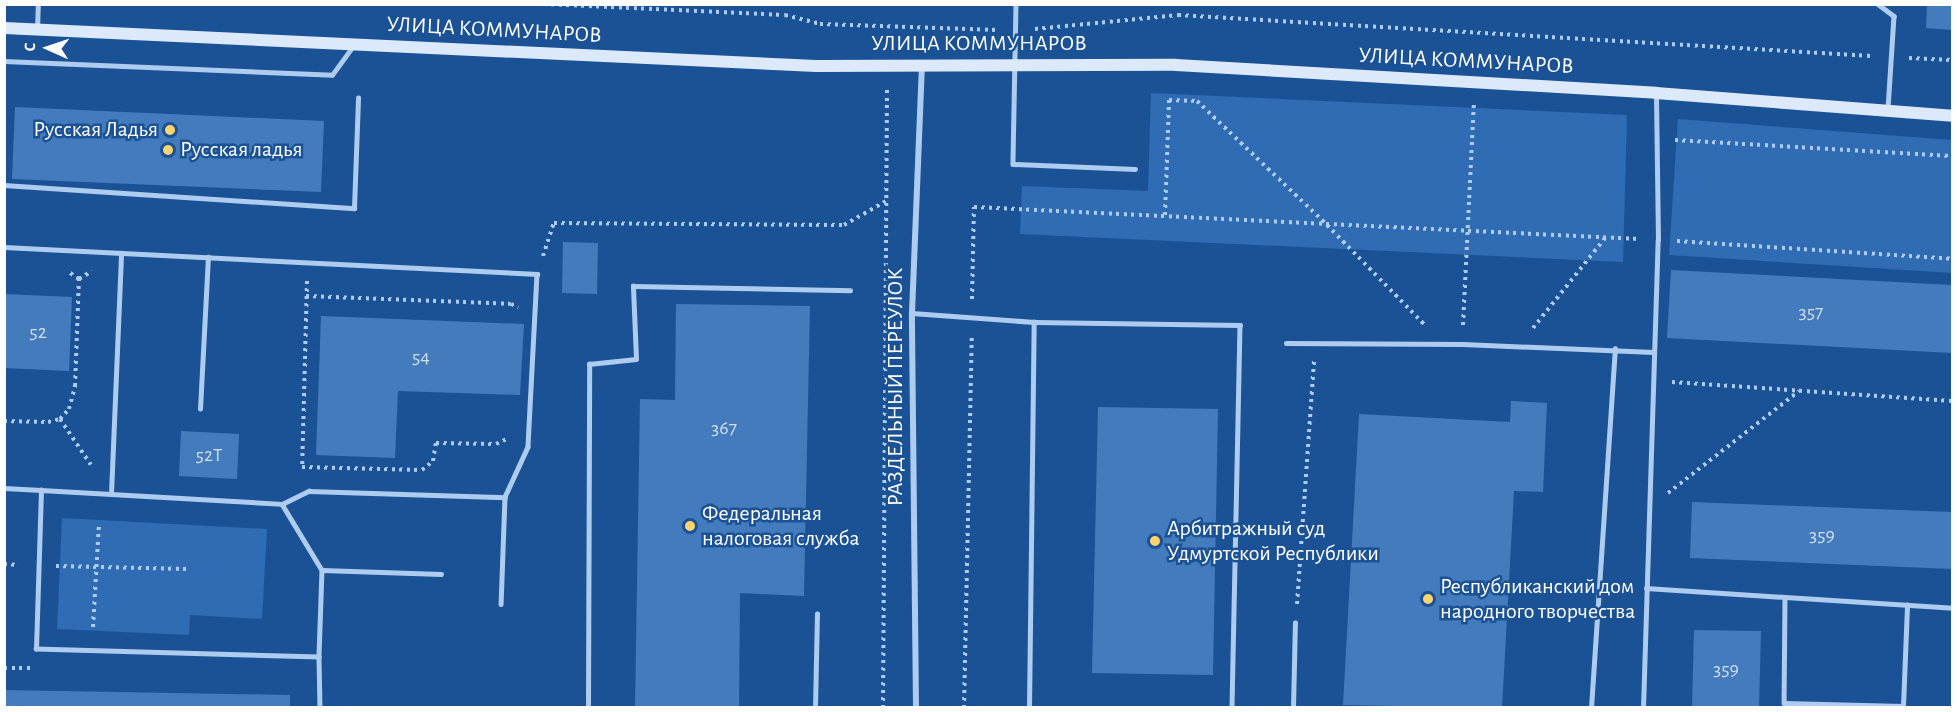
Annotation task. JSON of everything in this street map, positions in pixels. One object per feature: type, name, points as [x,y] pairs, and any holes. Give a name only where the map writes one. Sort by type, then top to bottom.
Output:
[{"type":"street","name":"УЛИЦА КОММУНАРОВ","points":[[4,28],[816,66],[1015,63],[1176,66],[1656,93],[1953,116]]},
{"type":"street","name":"РАЗДЕЛЬНЫЙ ПЕРЕУЛОК","points":[[916,708],[912,313],[922,66]]},
{"type":"lane","points":[[36,29],[38,4]]},
{"type":"lane","points":[[1017,4],[1013,164],[1135,169]]},
{"type":"lane","points":[[1878,4],[1894,16],[1887,112]]},
{"type":"lane","points":[[4,61],[332,75],[354,45]]},
{"type":"lane","points":[[1643,708],[1658,240],[1656,93]]},
{"type":"lane","points":[[4,186],[354,208],[358,98]]},
{"type":"lane","points":[[4,247],[537,274],[528,447],[505,497],[501,604]]},
{"type":"lane","points":[[111,494],[121,253]]},
{"type":"lane","points":[[200,409],[208,257]]},
{"type":"lane","points":[[588,708],[589,364],[636,359],[633,286],[850,290]]},
{"type":"lane","points":[[912,313],[1034,322],[1240,325],[1232,708]]},
{"type":"lane","points":[[1029,708],[1034,322]]},
{"type":"lane","points":[[1286,343],[1443,343],[1653,352]]},
{"type":"lane","points":[[1591,708],[1614,349]]},
{"type":"lane","points":[[4,488],[282,504],[309,491],[505,497]]},
{"type":"lane","points":[[41,490],[36,649],[319,657]]},
{"type":"lane","points":[[282,504],[322,570],[320,708]]},
{"type":"lane","points":[[322,570],[441,574]]},
{"type":"lane","points":[[1646,588],[1953,608]]},
{"type":"lane","points":[[1785,597],[1784,703],[1903,706],[1907,605]]},
{"type":"lane","points":[[815,708],[817,614]]},
{"type":"lane","points":[[1293,708],[1295,623]]},
{"type":"path","points":[[544,4],[785,15],[820,24],[1015,30],[1178,15],[1953,60]]},
{"type":"path","points":[[883,708],[888,65]]},
{"type":"path","points":[[1463,344],[1466,231],[1475,83]]},
{"type":"path","points":[[1165,214],[1169,99],[1197,101],[1327,225],[1443,343]]},
{"type":"path","points":[[1657,139],[1953,156]]},
{"type":"path","points":[[537,274],[554,223],[844,225],[886,200]]},
{"type":"path","points":[[964,708],[974,207],[1165,214],[1327,225],[1606,237],[1953,259]]},
{"type":"path","points":[[1519,345],[1606,237]]},
{"type":"path","points":[[308,262],[302,467],[422,470],[432,461],[436,443],[496,444],[511,437],[515,429]]},
{"type":"path","points":[[4,421],[60,419],[69,409],[75,386],[80,279],[66,270],[56,270]]},
{"type":"path","points":[[306,296],[511,304],[524,314]]},
{"type":"path","points":[[1295,623],[1315,342]]},
{"type":"path","points":[[1652,381],[1953,401]]},
{"type":"path","points":[[1649,508],[1799,391]]},
{"type":"path","points":[[60,419],[111,494]]},
{"type":"path","points":[[93,627],[99,524]]},
{"type":"path","points":[[4,564],[188,569]]},
{"type":"shaded area","points":[[1151,93],[1627,115],[1623,262],[1020,234],[1022,186],[1148,191]]},
{"type":"shaded area","points":[[1678,119],[1952,140],[1952,273],[1669,255]]},
{"type":"shaded area","points":[[62,518],[267,529],[262,619],[190,615],[189,635],[57,629]]},
{"type":"building","points":[[1927,4],[1952,4],[1952,30],[1926,28]]},
{"type":"building","name":"Русская ладья","points":[[15,107],[324,121],[321,192],[12,179]]},
{"type":"building","points":[[563,242],[598,243],[597,294],[562,293]]},
{"type":"building","points":[[1671,270],[1952,285],[1952,353],[1667,338]]},
{"type":"building","points":[[4,294],[72,297],[69,371],[4,368]]},
{"type":"building","points":[[676,304],[810,306],[804,596],[740,593],[739,708],[635,708],[640,399],[675,400]]},
{"type":"building","points":[[321,316],[524,324],[520,395],[398,391],[395,458],[316,455]]},
{"type":"building","name":"Республиканский дом народного творчества","points":[[1511,401],[1547,403],[1543,492],[1514,491],[1502,708],[1343,705],[1359,414],[1510,422]]},
{"type":"building","name":"Арбитражный суд Удмуртской Республики","points":[[1098,407],[1218,409],[1213,675],[1092,673]]},
{"type":"building","points":[[181,431],[239,434],[237,479],[179,476]]},
{"type":"building","points":[[1692,502],[1952,512],[1952,569],[1690,558]]},
{"type":"building","points":[[1694,630],[1761,631],[1759,708],[1692,708]]},
{"type":"building","points":[[4,690],[290,695],[290,708],[4,708]]},
{"type":"place","name":"Русская Ладья","points":[[170,130]]},
{"type":"place","name":"Русская ладья","points":[[168,150]]},
{"type":"place","name":"Федеральная налоговая служба","points":[[690,526]]},
{"type":"place","name":"Арбитражный суд Удмуртской Республики","points":[[1155,541]]},
{"type":"place","name":"Республиканский дом народного творчества","points":[[1428,599]]}]
